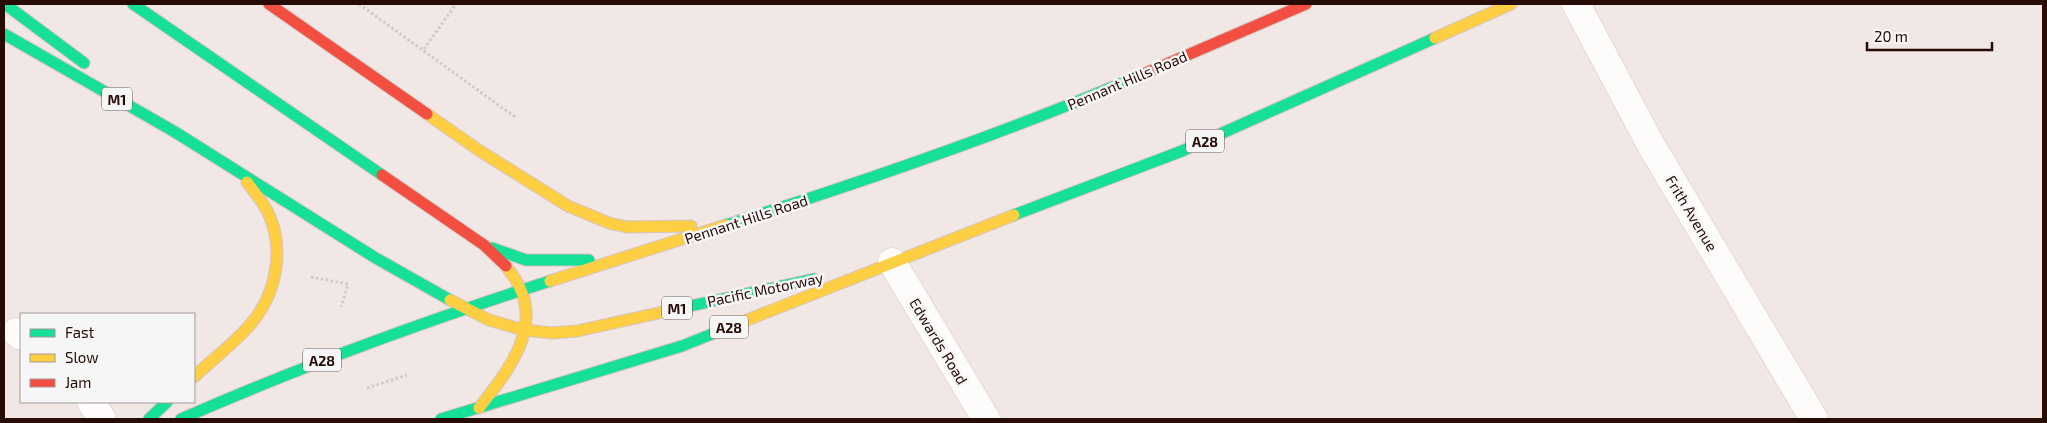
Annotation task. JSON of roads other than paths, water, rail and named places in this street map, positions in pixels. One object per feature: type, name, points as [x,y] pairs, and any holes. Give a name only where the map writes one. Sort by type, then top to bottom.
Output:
[{"type":"highway","points":[[5,4],[175,132]]},
{"type":"highway","points":[[133,4],[484,245],[501,259],[510,270],[521,291],[525,300],[527,317],[522,339],[510,365],[479,408]]},
{"type":"highway","points":[[269,4],[480,152],[568,206],[587,215],[609,223],[651,228],[681,228],[749,218]]},
{"type":"highway","name":"Pennant Hills Road","points":[[181,419],[264,383],[353,348],[465,308],[749,218],[910,164],[1104,92],[1306,4]]},
{"type":"highway","name":"A28","points":[[441,419],[682,346],[892,262],[1182,151],[1511,4]]},
{"type":"highway","name":"M1","points":[[4,34],[175,132],[374,257],[465,308]]},
{"type":"highway","points":[[195,376],[256,318],[270,293],[275,271],[276,244],[270,218],[254,192],[229,165]]},
{"type":"highway","points":[[484,245],[526,260],[567,261],[625,258]]},
{"type":"highway","name":"Pacific Motorway","points":[[465,308],[489,320],[524,330],[553,333],[577,330],[892,262]]},
{"type":"highway","points":[[149,419],[166,403]]},
{"type":"street","name":"Frith Avenue","points":[[1576,4],[1652,147],[1814,419]]},
{"type":"street","name":"Edwards Road","points":[[892,262],[986,419]]},
{"type":"street","points":[[92,403],[102,419]]}]
